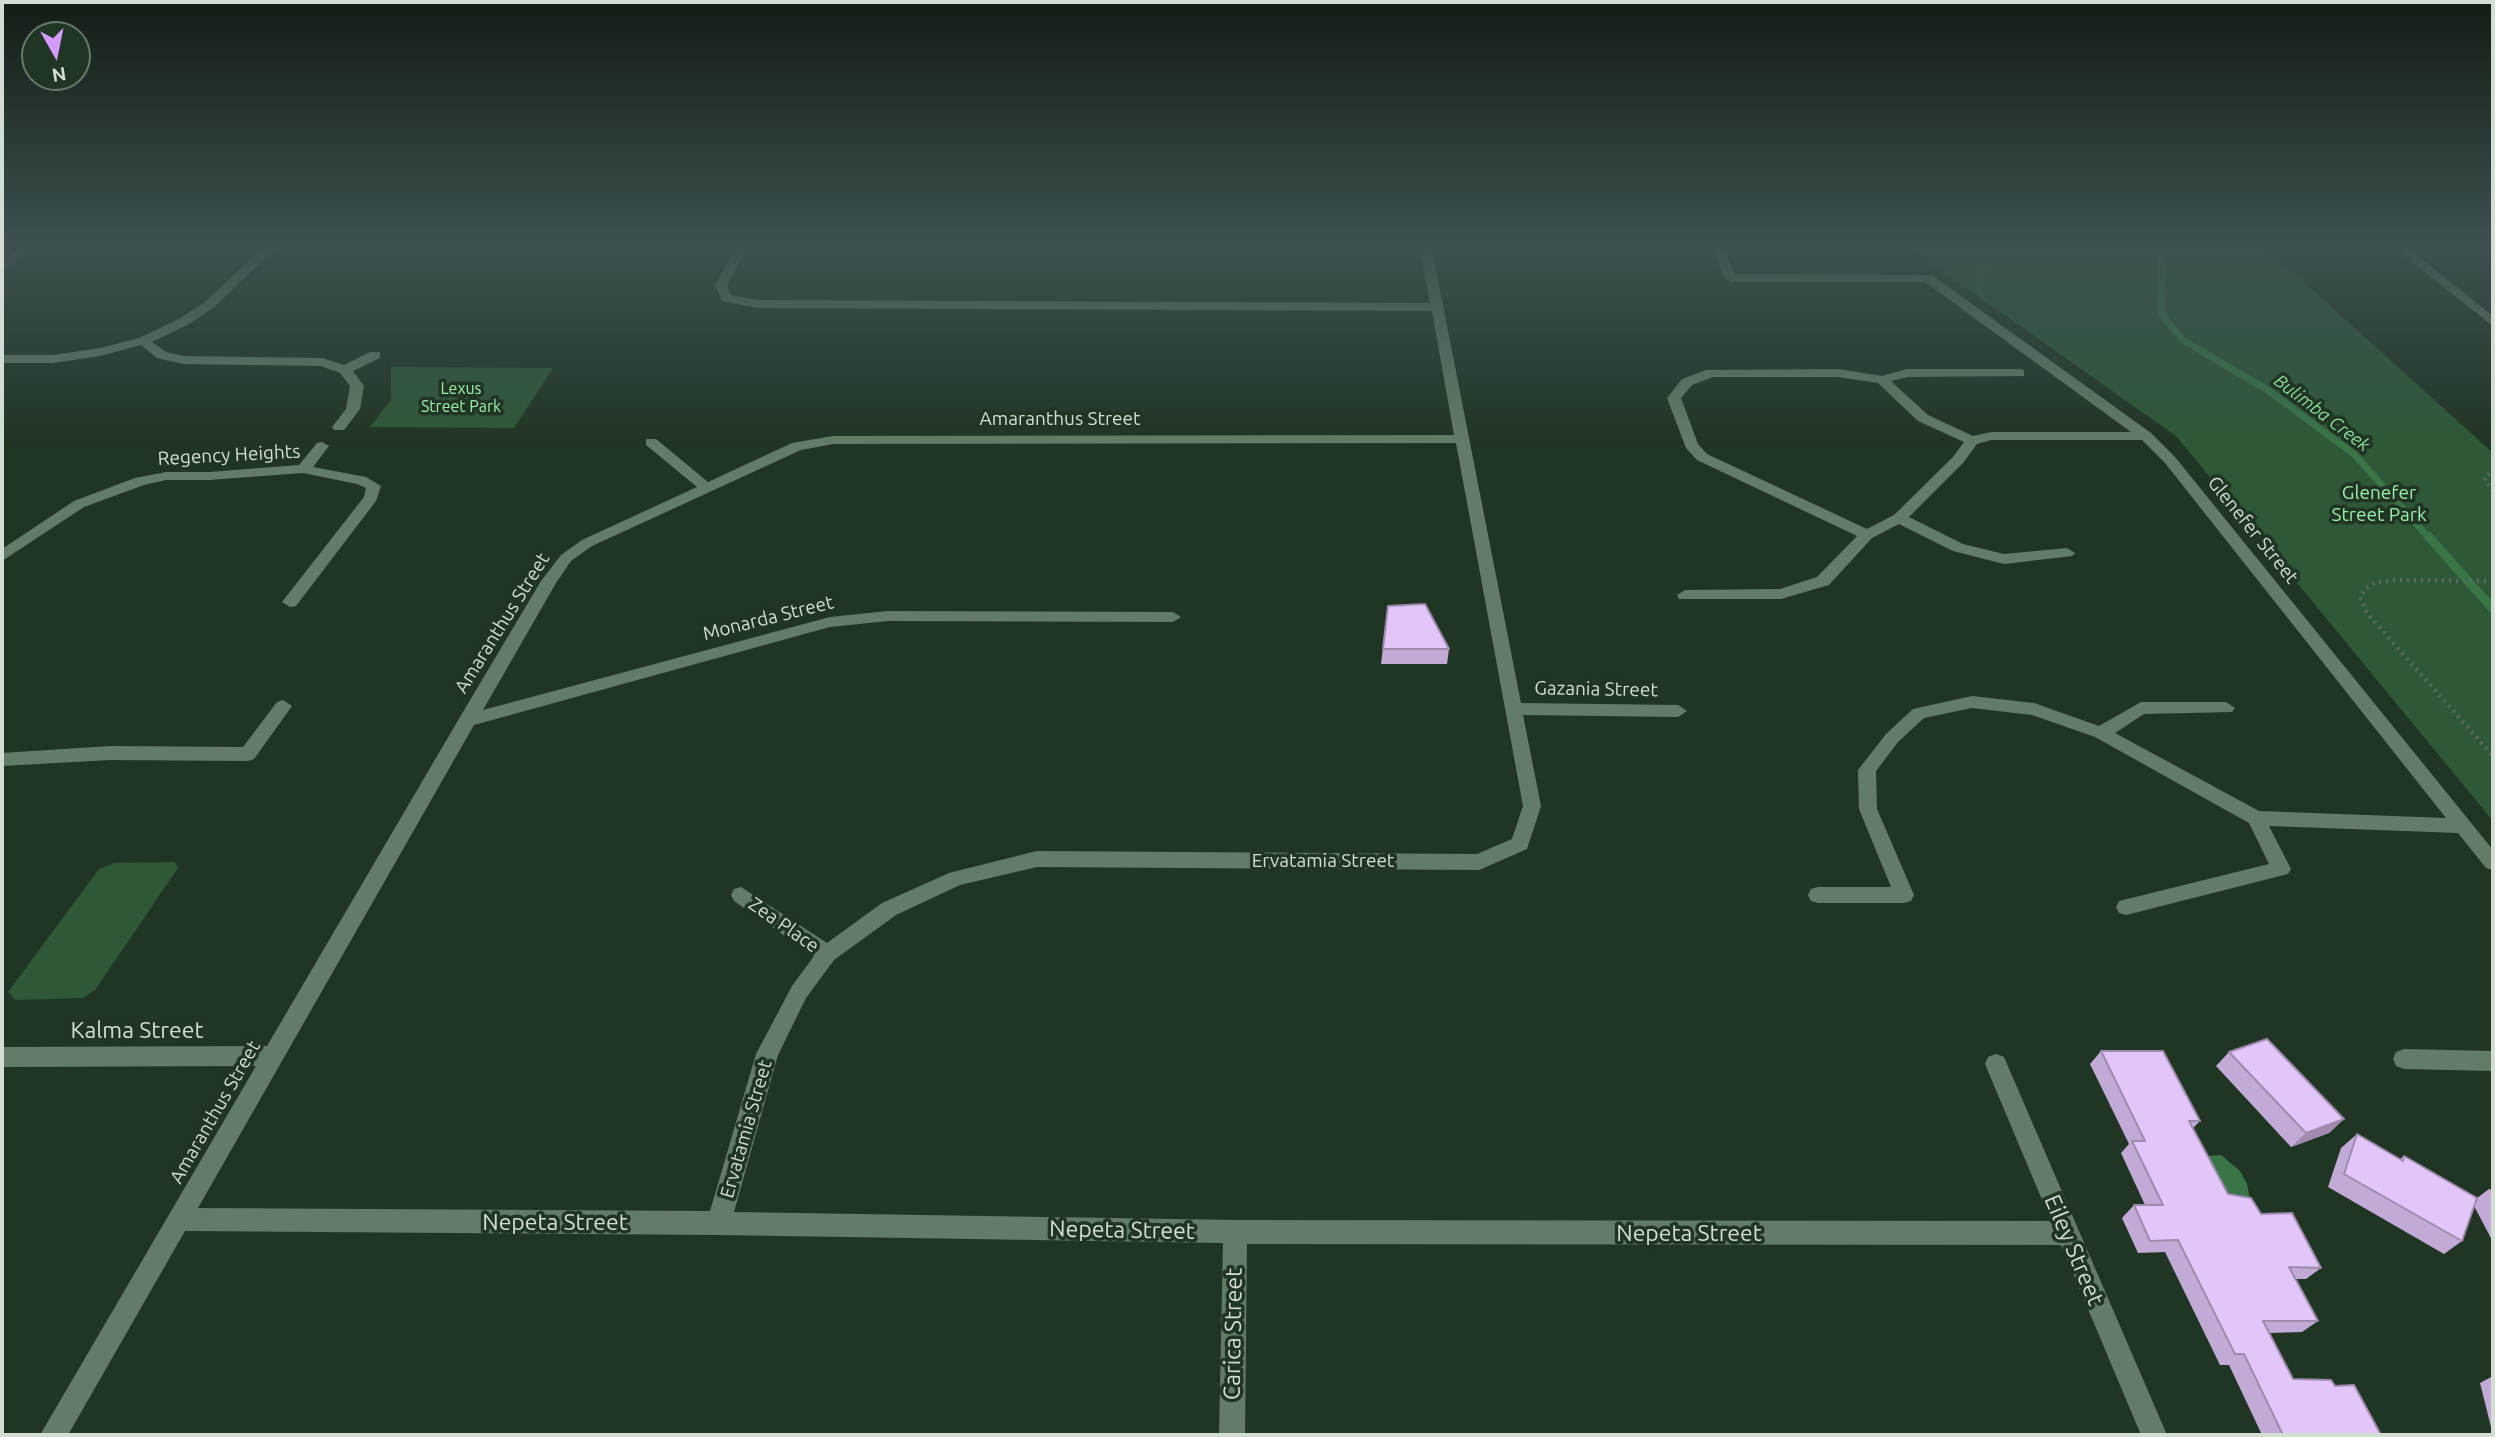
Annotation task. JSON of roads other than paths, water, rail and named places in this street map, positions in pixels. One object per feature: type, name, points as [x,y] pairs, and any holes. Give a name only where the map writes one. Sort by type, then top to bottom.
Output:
[{"type":"street","points":[[2,359],[52,359],[100,352],[144,341],[200,311]]},
{"type":"street","name":"Ervatamia Street","points":[[719,1223],[767,1054],[799,992],[827,954],[889,909],[956,878],[1037,859],[1479,862],[1520,844],[1532,806],[1438,311]]},
{"type":"street","name":"Glenefer Street","points":[[1973,311],[2146,436],[2170,460],[2493,863]]},
{"type":"street","points":[[2479,311],[2493,322]]},
{"type":"street","points":[[144,341],[162,355],[183,360],[321,362],[345,370],[357,386],[353,409],[339,427]]},
{"type":"street","points":[[345,370],[374,355]]},
{"type":"street","points":[[1867,535],[1702,457],[1691,445],[1674,398],[1687,382],[1711,373],[1838,373],[1882,380],[1907,373],[2019,373]]},
{"type":"street","points":[[1882,380],[1923,418],[1972,441]]},
{"type":"street","points":[[1685,595],[1781,594],[1823,581],[1867,535],[1899,518],[1958,460],[1972,441],[1991,436],[2146,436]]},
{"type":"street","name":"Amaranthus Street","points":[[53,1435],[549,580],[566,558],[587,543],[797,446],[834,440],[1462,439]]},
{"type":"street","points":[[651,442],[706,487]]},
{"type":"street","points":[[303,469],[322,446]]},
{"type":"street","name":"Regency Heights","points":[[2,556],[79,504],[140,481],[166,476],[209,477],[303,469],[374,486],[371,498],[290,602]]},
{"type":"street","points":[[1899,518],[1958,548],[2004,559],[2067,553]]},
{"type":"street","name":"Monarda Street","points":[[466,721],[830,622],[888,616],[1173,617]]},
{"type":"street","points":[[1818,895],[1904,895],[1868,809],[1867,770],[1892,737],[1919,713],[1972,702],[2034,709],[2101,733],[2256,818],[2463,827]]},
{"type":"street","points":[[2,760],[110,753],[248,754],[283,706]]},
{"type":"street","points":[[2101,733],[2140,708],[2226,708]]},
{"type":"street","name":"Gazania Street","points":[[1513,709],[1678,711]]},
{"type":"street","points":[[2126,906],[2281,869],[2256,818]]},
{"type":"street","name":"Zea Place","points":[[741,895],[827,954]]},
{"type":"street","name":"Kalma Street","points":[[2,1057],[273,1056]]},
{"type":"street","points":[[2404,1059],[2493,1061]]},
{"type":"street","name":"Eiley Street","points":[[1996,1064],[2154,1435]]},
{"type":"street","name":"Nepeta Street","points":[[177,1219],[719,1223],[1235,1232],[2067,1233]]},
{"type":"street","name":"Carica Street","points":[[1232,1435],[1235,1232]]},
{"type":"waterway","name":"Bulimba Creek","points":[[2161,311],[2183,340],[2269,391],[2354,454],[2429,538]]},
{"type":"waterway","name":"Bulimba Creek","points":[[2428,536],[2493,609]]},
{"type":"park label","name":"Lexus Street Park","points":[[461,398]]},
{"type":"park label","name":"Glenefer Street Park","points":[[2379,504]]}]
